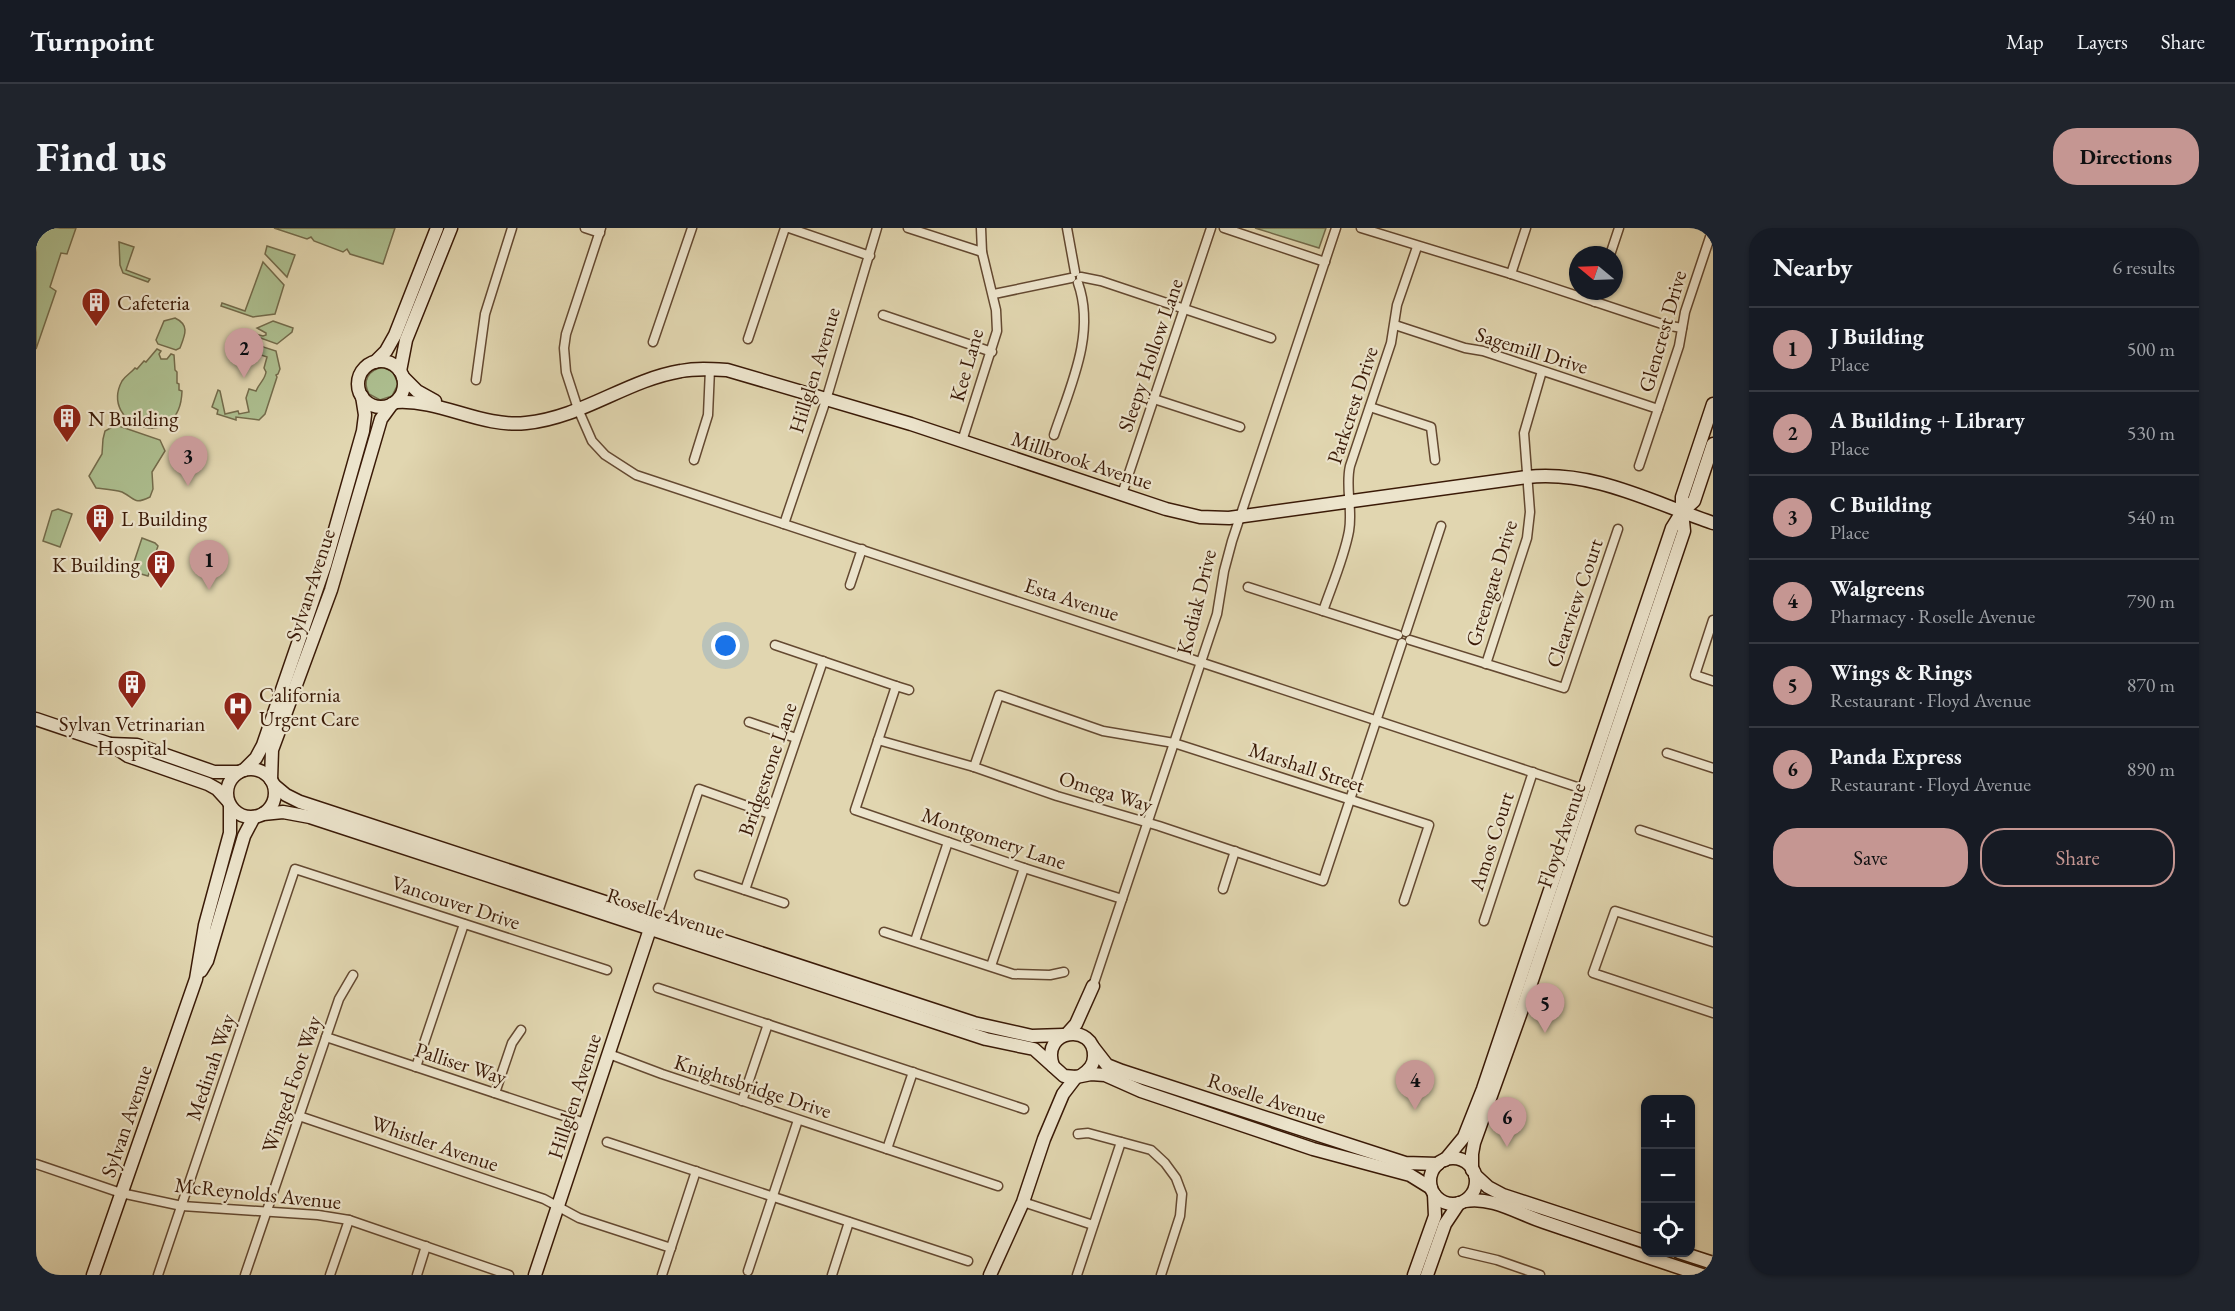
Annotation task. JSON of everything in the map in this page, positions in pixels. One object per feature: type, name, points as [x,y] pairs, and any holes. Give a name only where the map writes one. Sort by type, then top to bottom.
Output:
[{"type":"main road","points":[[437,228],[387,351],[364,368],[359,377],[358,387],[362,396],[375,406],[394,403],[403,392],[402,374],[406,340],[451,228]]},
{"type":"main road","points":[[375,362],[390,362],[402,374]]},
{"type":"main road","name":"Millbrook Avenue","points":[[394,403],[416,401],[494,422],[522,424],[556,418],[661,376],[680,371],[727,370],[962,441],[1190,515],[1214,518],[1240,516],[1527,477],[1559,475],[1595,480],[1713,523]]},
{"type":"main road","name":"Millbrook Avenue","points":[[402,374],[420,393],[449,409]]},
{"type":"main road","name":"Sylvan Avenue","points":[[241,771],[256,758],[265,740],[325,565],[363,431],[365,415],[362,396]]},
{"type":"main road","name":"Sylvan Avenue","points":[[272,782],[272,750],[331,590],[381,419],[394,403]]},
{"type":"main road","name":"Floyd Avenue","points":[[1474,1172],[1472,1154],[1474,1143],[1525,1001],[1684,531],[1682,497],[1713,404]]},
{"type":"main road","name":"Floyd Avenue","points":[[1442,1162],[1464,1137],[1483,1089],[1671,528],[1682,512],[1694,501],[1713,444]]},
{"type":"main road","points":[[36,719],[110,744],[128,756],[208,784],[239,815],[258,816],[273,802],[272,782],[258,770],[214,772],[137,744],[110,744]]},
{"type":"main road","points":[[228,803],[228,784],[241,771]]},
{"type":"main road","name":"Roselle Avenue","points":[[272,782],[286,795],[300,802],[986,1039],[1032,1048],[1040,1052],[1054,1068]]},
{"type":"main road","name":"Sylvan Avenue","points":[[93,1275],[196,979],[206,925],[231,833],[228,803]]},
{"type":"main road","name":"Roselle Avenue","points":[[258,816],[283,812],[310,817],[653,923],[654,926],[700,938],[718,938],[974,1023],[1032,1036],[1065,1035]]},
{"type":"main road","name":"Sylvan Avenue","points":[[196,979],[207,961],[244,836],[258,816]]},
{"type":"main road","name":"Hillglen Avenue","points":[[535,1275],[653,923]]},
{"type":"main road","points":[[1525,1001],[1518,999],[1538,940],[1534,935]]},
{"type":"main road","name":"Kodiak Drive","points":[[1065,1035],[1076,1024],[1093,986]]},
{"type":"main road","name":"Kodiak Drive","points":[[1090,1043],[1084,1025],[1093,986]]},
{"type":"main road","points":[[990,1275],[1023,1202],[1044,1139],[1058,1085],[1050,1057],[1052,1047],[1065,1035],[1078,1034],[1090,1043],[1094,1054],[1093,1063],[1089,1070],[1065,1090],[1044,1139]]},
{"type":"main road","name":"Roselle Avenue","points":[[1090,1043],[1102,1060],[1115,1068],[1405,1162],[1422,1165],[1442,1162]]},
{"type":"main road","points":[[1493,1092],[1491,1086],[1505,1045],[1498,1043]]},
{"type":"main road","points":[[1054,1068],[1064,1076],[1079,1076]]},
{"type":"main road","name":"Roselle Avenue","points":[[1079,1076],[1096,1074],[1112,1077],[1141,1091],[1313,1149],[1410,1175],[1433,1191]]},
{"type":"main road","points":[[1414,1275],[1435,1215],[1431,1175],[1442,1162],[1459,1160],[1488,1187],[1509,1197],[1641,1240]]},
{"type":"main road","points":[[1427,1275],[1445,1224],[1474,1190],[1474,1172]]},
{"type":"main road","points":[[1433,1191],[1443,1202],[1481,1200],[1494,1203],[1526,1216],[1702,1275]]},
{"type":"main road","points":[[1694,1257],[1713,1263]]},
{"type":"street","points":[[476,380],[485,314],[512,228]]},
{"type":"street","points":[[585,228],[600,230]]},
{"type":"street","points":[[653,342],[692,228]]},
{"type":"street","points":[[748,339],[787,228],[870,256]]},
{"type":"street","name":"Hillglen Avenue","points":[[784,524],[826,400],[877,228]]},
{"type":"street","points":[[908,228],[982,252]]},
{"type":"street","name":"Kee Lane","points":[[962,441],[992,352],[997,323],[994,294],[982,252],[981,228]]},
{"type":"street","points":[[1054,435],[1083,340],[1084,317],[1067,228]]},
{"type":"street","name":"Sleepy Hollow Lane","points":[[1122,494],[1211,228]]},
{"type":"street","points":[[1224,228],[1325,262]]},
{"type":"street","name":"Kodiak Drive","points":[[1093,986],[1202,661],[1217,614],[1227,557],[1336,228]]},
{"type":"street","points":[[1361,228],[1665,325],[1682,328]]},
{"type":"street","points":[[1511,274],[1526,228]]},
{"type":"street","points":[[1613,246],[1620,228]]},
{"type":"street","name":"Glencrest Drive","points":[[1639,466],[1679,346],[1687,306],[1713,228]]},
{"type":"street","name":"Esta Avenue","points":[[600,230],[566,334],[564,348],[566,372],[578,409],[596,446],[625,469],[636,475],[1583,789]]},
{"type":"street","name":"Parkcrest Drive","points":[[1323,610],[1349,531],[1348,472],[1391,343],[1399,298],[1417,247]]},
{"type":"street","points":[[994,294],[1076,277],[1101,281],[1271,338]]},
{"type":"street","points":[[883,315],[992,352]]},
{"type":"street","name":"Sagemill Drive","points":[[1395,325],[1658,409]]},
{"type":"street","points":[[694,460],[708,415],[710,369]]},
{"type":"street","name":"Greengate Drive","points":[[1486,664],[1527,538],[1530,513],[1524,433],[1542,371]]},
{"type":"street","points":[[1154,399],[1240,428]]},
{"type":"street","points":[[1370,407],[1431,427],[1435,460]]},
{"type":"street","points":[[1349,800],[1441,526]]},
{"type":"street","name":"Clearview Court","points":[[1486,664],[1564,688],[1618,529]]},
{"type":"street","points":[[850,585],[862,549]]},
{"type":"street","points":[[1248,587],[1486,664]]},
{"type":"street","points":[[1713,620],[1695,675],[1713,681]]},
{"type":"street","points":[[775,645],[909,690]]},
{"type":"street","name":"Bridgestone Lane","points":[[745,890],[823,661]]},
{"type":"street","points":[[878,740],[896,686]]},
{"type":"street","name":"Marshall Street","points":[[974,767],[999,695],[1103,731],[1174,743],[1429,825],[1404,901]]},
{"type":"street","points":[[749,722],[796,738]]},
{"type":"street","name":"Omega Way","points":[[878,740],[974,767],[1057,796],[1148,822],[1323,880],[1349,800]]},
{"type":"street","name":"Montgomery Lane","points":[[878,740],[855,810],[1122,899]]},
{"type":"street","points":[[1667,753],[1713,768]]},
{"type":"street","name":"Amos Court","points":[[1484,921],[1533,772]]},
{"type":"street","name":"Hillglen Avenue","points":[[653,923],[699,789],[770,814]]},
{"type":"street","points":[[1640,830],[1713,855]]},
{"type":"street","points":[[915,941],[948,842]]},
{"type":"street","points":[[1222,888],[1235,852]]},
{"type":"street","points":[[991,966],[1024,868]]},
{"type":"street","name":"Vancouver Drive","points":[[295,869],[607,970]]},
{"type":"street","name":"Medinah Way","points":[[158,1275],[295,869]]},
{"type":"street","points":[[699,875],[784,903]]},
{"type":"street","points":[[1713,942],[1615,910],[1593,973],[1713,1013]]},
{"type":"street","points":[[416,1067],[464,924]]},
{"type":"street","points":[[884,932],[1013,974],[1064,972]]},
{"type":"street","name":"Winged Foot Way","points":[[245,1275],[339,999],[353,975]]},
{"type":"street","points":[[658,988],[1024,1109]]},
{"type":"street","points":[[742,1101],[768,1024]]},
{"type":"street","points":[[495,1093],[512,1043],[521,1030]]},
{"type":"street","name":"Palliser Way","points":[[326,1037],[585,1123]]},
{"type":"street","name":"Knightsbridge Drive","points":[[609,1054],[998,1186]]},
{"type":"street","points":[[887,1149],[912,1072]]},
{"type":"street","name":"Whistler Avenue","points":[[299,1116],[544,1199],[579,1218],[671,1248]]},
{"type":"street","points":[[748,1271],[798,1120]]},
{"type":"street","points":[[1078,1134],[1089,1133],[1151,1150],[1176,1178],[1182,1194],[1180,1216],[1161,1275]]},
{"type":"street","points":[[607,1142],[968,1261]]},
{"type":"street","points":[[1077,1275],[1121,1142]]},
{"type":"street","name":"McReynolds Avenue","points":[[36,1164],[121,1193],[182,1206],[318,1215],[349,1220],[509,1275]]},
{"type":"street","points":[[662,1275],[696,1171]]},
{"type":"street","points":[[1023,1202],[1093,1225]]},
{"type":"street","points":[[330,1275],[349,1220]]},
{"type":"street","points":[[831,1275],[849,1222]]},
{"type":"street","points":[[417,1275],[426,1246]]},
{"type":"street","points":[[1463,1252],[1497,1260],[1540,1275]]},
{"type":"green space","points":[[36,228],[76,228],[67,254],[61,253],[50,287],[56,291],[36,349]]},
{"type":"green space","points":[[274,228],[395,228],[383,264],[350,254],[347,249],[343,252],[314,241],[311,237],[307,239]]},
{"type":"green space","points":[[1255,228],[1326,228],[1319,248]]},
{"type":"green space","points":[[119,242],[134,247],[126,270],[150,279],[148,282],[123,273],[120,265]]},
{"type":"green space","points":[[267,246],[295,255],[287,277],[265,254]]},
{"type":"green space","points":[[263,262],[284,285],[275,314],[253,317],[221,306],[222,303],[245,311]]},
{"type":"green space","points":[[175,318],[183,324],[185,331],[180,348],[176,350],[158,344],[156,340],[164,321]]},
{"type":"green space","points":[[273,321],[293,328],[292,332],[277,344],[255,336],[255,334],[266,335],[257,328]]},
{"type":"green space","points":[[241,340],[276,351],[280,369],[276,375],[265,414],[259,420],[236,417],[236,420],[217,414],[218,410],[212,407],[218,390],[225,414],[238,411],[239,414],[249,412],[246,398],[249,389],[256,391],[264,377],[267,357],[235,346],[237,341]]},
{"type":"green space","points":[[157,349],[161,351],[159,354],[161,359],[167,359],[171,354],[174,355],[177,383],[179,390],[182,391],[178,411],[168,423],[156,428],[142,427],[130,421],[121,411],[118,397],[122,381],[135,368],[137,369],[144,361],[146,362]]},
{"type":"green space","points":[[383,367],[393,372],[398,384],[392,396],[380,400],[369,394],[366,381],[370,373]]},
{"type":"green space","points":[[116,425],[160,440],[165,451],[152,472],[153,489],[150,497],[137,501],[122,492],[96,488],[89,476],[102,454],[105,431]]},
{"type":"green space","points":[[58,509],[72,514],[60,547],[43,541],[52,511]]},
{"type":"green space","points":[[142,538],[158,546],[148,576],[131,571]]},
{"type":"place","name":"Cafeteria","points":[[96,328]]},
{"type":"place","name":"A Building + Library","points":[[244,378]]},
{"type":"place","name":"N Building","points":[[67,444]]},
{"type":"place","name":"C Building","points":[[188,486]]},
{"type":"place","name":"L Building","points":[[100,544]]},
{"type":"place","name":"K Building","points":[[161,590]]},
{"type":"place","name":"J Building","points":[[209,590]]},
{"type":"place","name":"Sylvan Vetrinarian Hospital","points":[[132,710]]},
{"type":"place","name":"California Urgent Care","points":[[238,732]]},
{"type":"place","name":"Wings & Rings","points":[[1545,1033]]},
{"type":"place","name":"Walgreens","points":[[1415,1110]]},
{"type":"place","name":"Panda Express","points":[[1507,1147]]}]
